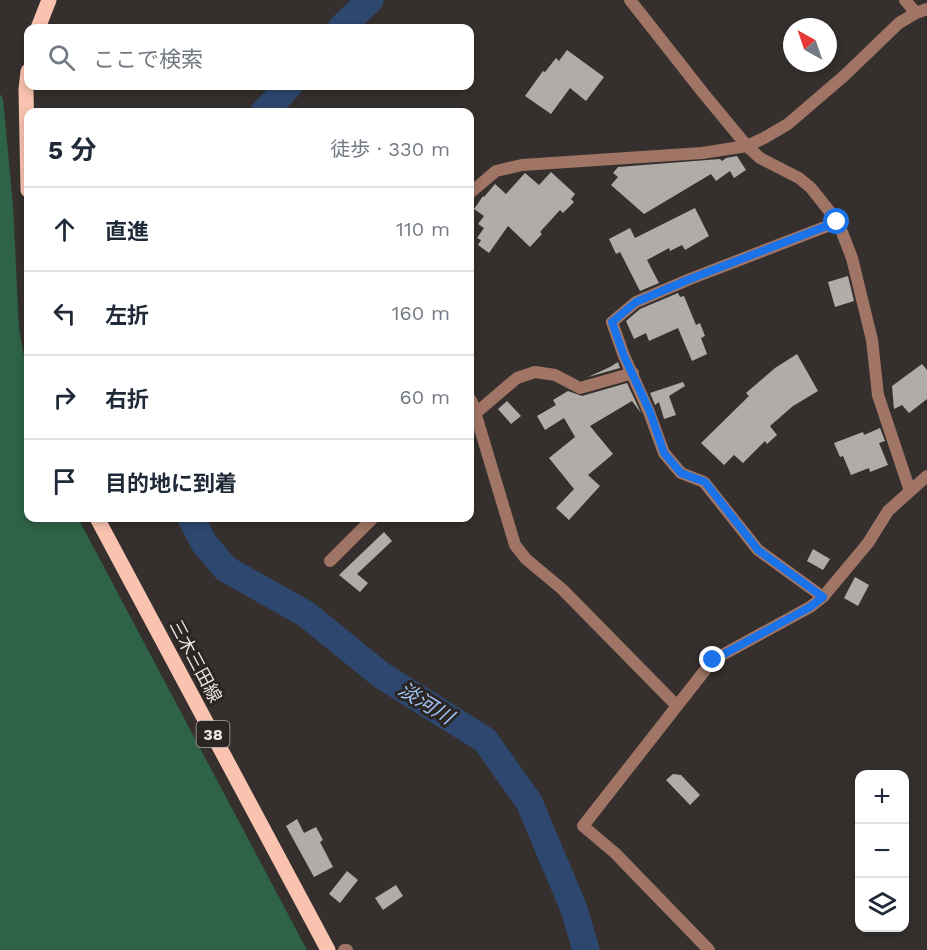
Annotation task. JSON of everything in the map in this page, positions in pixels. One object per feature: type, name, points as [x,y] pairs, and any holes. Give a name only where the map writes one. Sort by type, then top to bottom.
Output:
[{"type":"main road","points":[[40,24],[49,0]]},
{"type":"main road","points":[[26,90],[26,108]]},
{"type":"main road","name":"三木三田線","points":[[100,522],[328,950]]},
{"type":"street","points":[[630,0],[747,146],[760,158],[799,178],[811,188],[837,222],[852,258],[872,340],[878,395],[910,491]]},
{"type":"street","points":[[474,190],[496,171],[522,165],[702,153],[747,146],[788,124],[845,75],[899,23],[921,11],[905,0]]},
{"type":"street","points":[[823,597],[758,550],[705,482],[681,473],[664,453],[612,322],[636,302],[837,222]]},
{"type":"street","points":[[474,415],[517,378],[535,372],[555,375],[580,388],[633,373]]},
{"type":"street","points":[[474,423],[515,545],[526,559],[562,589],[677,706]]},
{"type":"street","points":[[709,950],[615,853],[584,826],[713,660],[810,607],[823,597],[868,543],[888,511],[927,476]]},
{"type":"street","points":[[330,561],[369,522]]},
{"type":"green space","points":[[0,94],[3,99],[13,206],[19,328],[24,356],[24,522],[80,522],[307,950],[0,950]]},
{"type":"building","points":[[567,50],[604,77],[586,101],[570,88],[551,114],[525,96],[543,71],[545,72],[556,58],[559,61]]},
{"type":"building","points":[[737,156],[746,170],[734,178],[730,171],[716,181],[711,174],[644,214],[611,185],[618,177],[613,173],[618,167],[720,159],[722,161]]},
{"type":"building","points":[[551,172],[575,194],[571,199],[574,202],[563,213],[560,210],[530,247],[508,226],[489,253],[478,245],[481,240],[477,238],[484,228],[478,224],[484,216],[474,209],[495,184],[506,194],[525,173],[539,185]]},
{"type":"building","points":[[695,208],[709,236],[685,250],[682,245],[670,251],[669,248],[647,260],[659,283],[640,291],[620,252],[616,254],[609,239],[630,228],[635,238]]},
{"type":"building","points":[[848,276],[854,301],[835,307],[828,282]]},
{"type":"building","points":[[678,293],[680,297],[684,296],[696,325],[700,323],[705,336],[701,338],[707,354],[692,361],[678,328],[649,341],[646,333],[634,339],[626,321],[640,309]]},
{"type":"building","points":[[797,354],[818,391],[793,406],[770,426],[777,435],[767,444],[765,441],[743,463],[734,455],[724,465],[701,443],[749,396],[746,393],[775,368]]},
{"type":"building","points":[[618,362],[620,368],[588,377],[610,367]]},
{"type":"building","points":[[922,364],[927,370],[927,399],[909,413],[902,405],[894,409],[892,386]]},
{"type":"building","points":[[683,382],[685,386],[669,396],[676,415],[664,419],[659,402],[655,405],[650,393]]},
{"type":"building","points":[[627,383],[641,413],[632,401],[590,426],[613,454],[588,475],[600,486],[569,520],[556,508],[574,489],[549,458],[575,437],[564,418],[545,430],[537,416],[556,405],[553,400],[568,391],[582,396]]},
{"type":"building","points":[[507,401],[521,416],[511,424],[498,409]]},
{"type":"building","points":[[880,428],[885,441],[879,443],[888,465],[870,472],[869,468],[851,475],[843,456],[840,457],[834,443]]},
{"type":"building","points":[[384,532],[392,541],[357,574],[368,583],[360,592],[339,575]]},
{"type":"building","points":[[813,549],[830,559],[823,570],[807,561]]},
{"type":"building","points":[[855,577],[869,585],[858,606],[844,598]]},
{"type":"building","points":[[673,774],[681,775],[700,795],[690,805],[666,780]]},
{"type":"building","points":[[297,819],[304,833],[316,827],[323,840],[320,842],[333,867],[314,877],[286,826]]},
{"type":"building","points":[[347,871],[358,880],[340,903],[329,894]]},
{"type":"building","points":[[396,885],[403,896],[383,910],[375,898]]},
{"type":"waterway","name":"淡河川","points":[[345,24],[370,0]]},
{"type":"waterway","name":"淡河川","points":[[268,108],[285,90]]},
{"type":"waterway","name":"淡河川","points":[[193,522],[204,543],[226,569],[306,614],[381,675],[485,740],[529,802],[574,909],[586,950]]},
{"type":"route","points":[[713,660],[810,607],[823,597],[758,550],[705,482],[681,473],[664,453],[650,412],[624,356],[612,322],[636,302],[837,222]]}]
